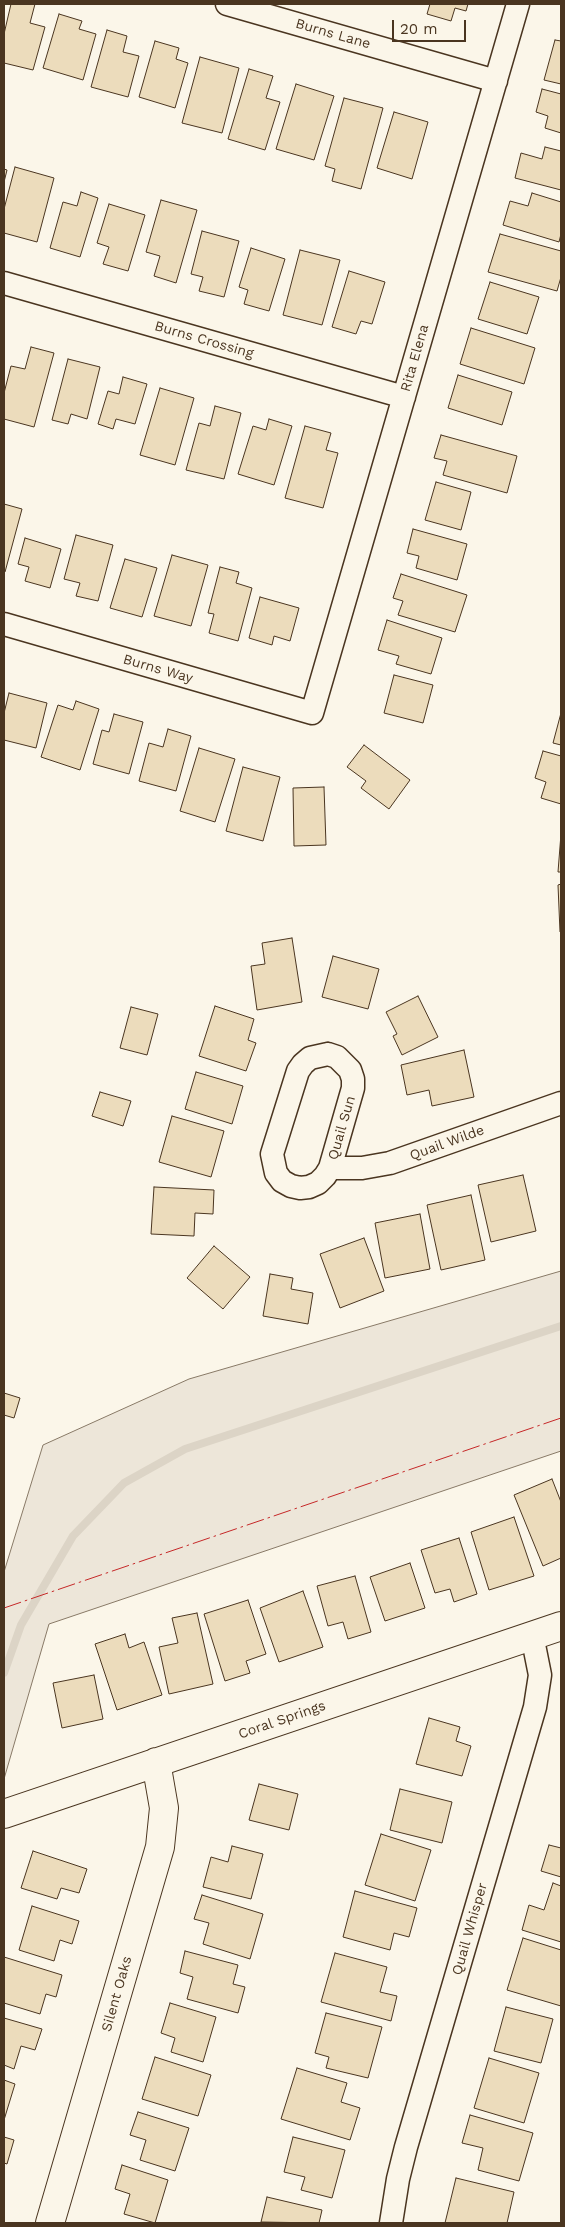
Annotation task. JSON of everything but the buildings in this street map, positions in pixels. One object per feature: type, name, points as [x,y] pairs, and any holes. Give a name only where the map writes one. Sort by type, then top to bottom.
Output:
[{"type":"street","name":"Burns Lane","points":[[227,4],[496,81]]},
{"type":"street","name":"Rita Elena","points":[[312,713],[518,4]]},
{"type":"street","name":"Burns Crossing","points":[[4,282],[404,397]]},
{"type":"street","name":"Burns Way","points":[[4,624],[312,713]]},
{"type":"street","name":"Quail Sun","points":[[319,1054],[337,1057],[345,1062],[353,1079],[353,1088],[330,1168],[318,1183],[300,1188],[282,1180],[276,1173],[272,1154],[298,1071],[303,1064],[319,1054]]},
{"type":"street","name":"Quail Wilde","points":[[330,1168],[362,1168],[390,1163],[561,1103]]},
{"type":"street","name":"Coral Springs","points":[[4,1814],[561,1626]]},
{"type":"street","name":"Quail Whisper","points":[[391,2223],[398,2179],[406,2147],[535,1708],[540,1675],[532,1635]]},
{"type":"street","name":"Silent Oaks","points":[[50,2223],[160,1847],[164,1808],[156,1762]]},
{"type":"shaded area","points":[[561,1271],[561,1451],[49,1624],[4,1779],[4,1572],[43,1445],[189,1379]]},
{"type":"waterway","points":[[4,1673],[21,1625],[73,1536],[124,1483],[185,1449],[561,1326]]},
{"type":"power","points":[[4,1608],[561,1418]]}]
